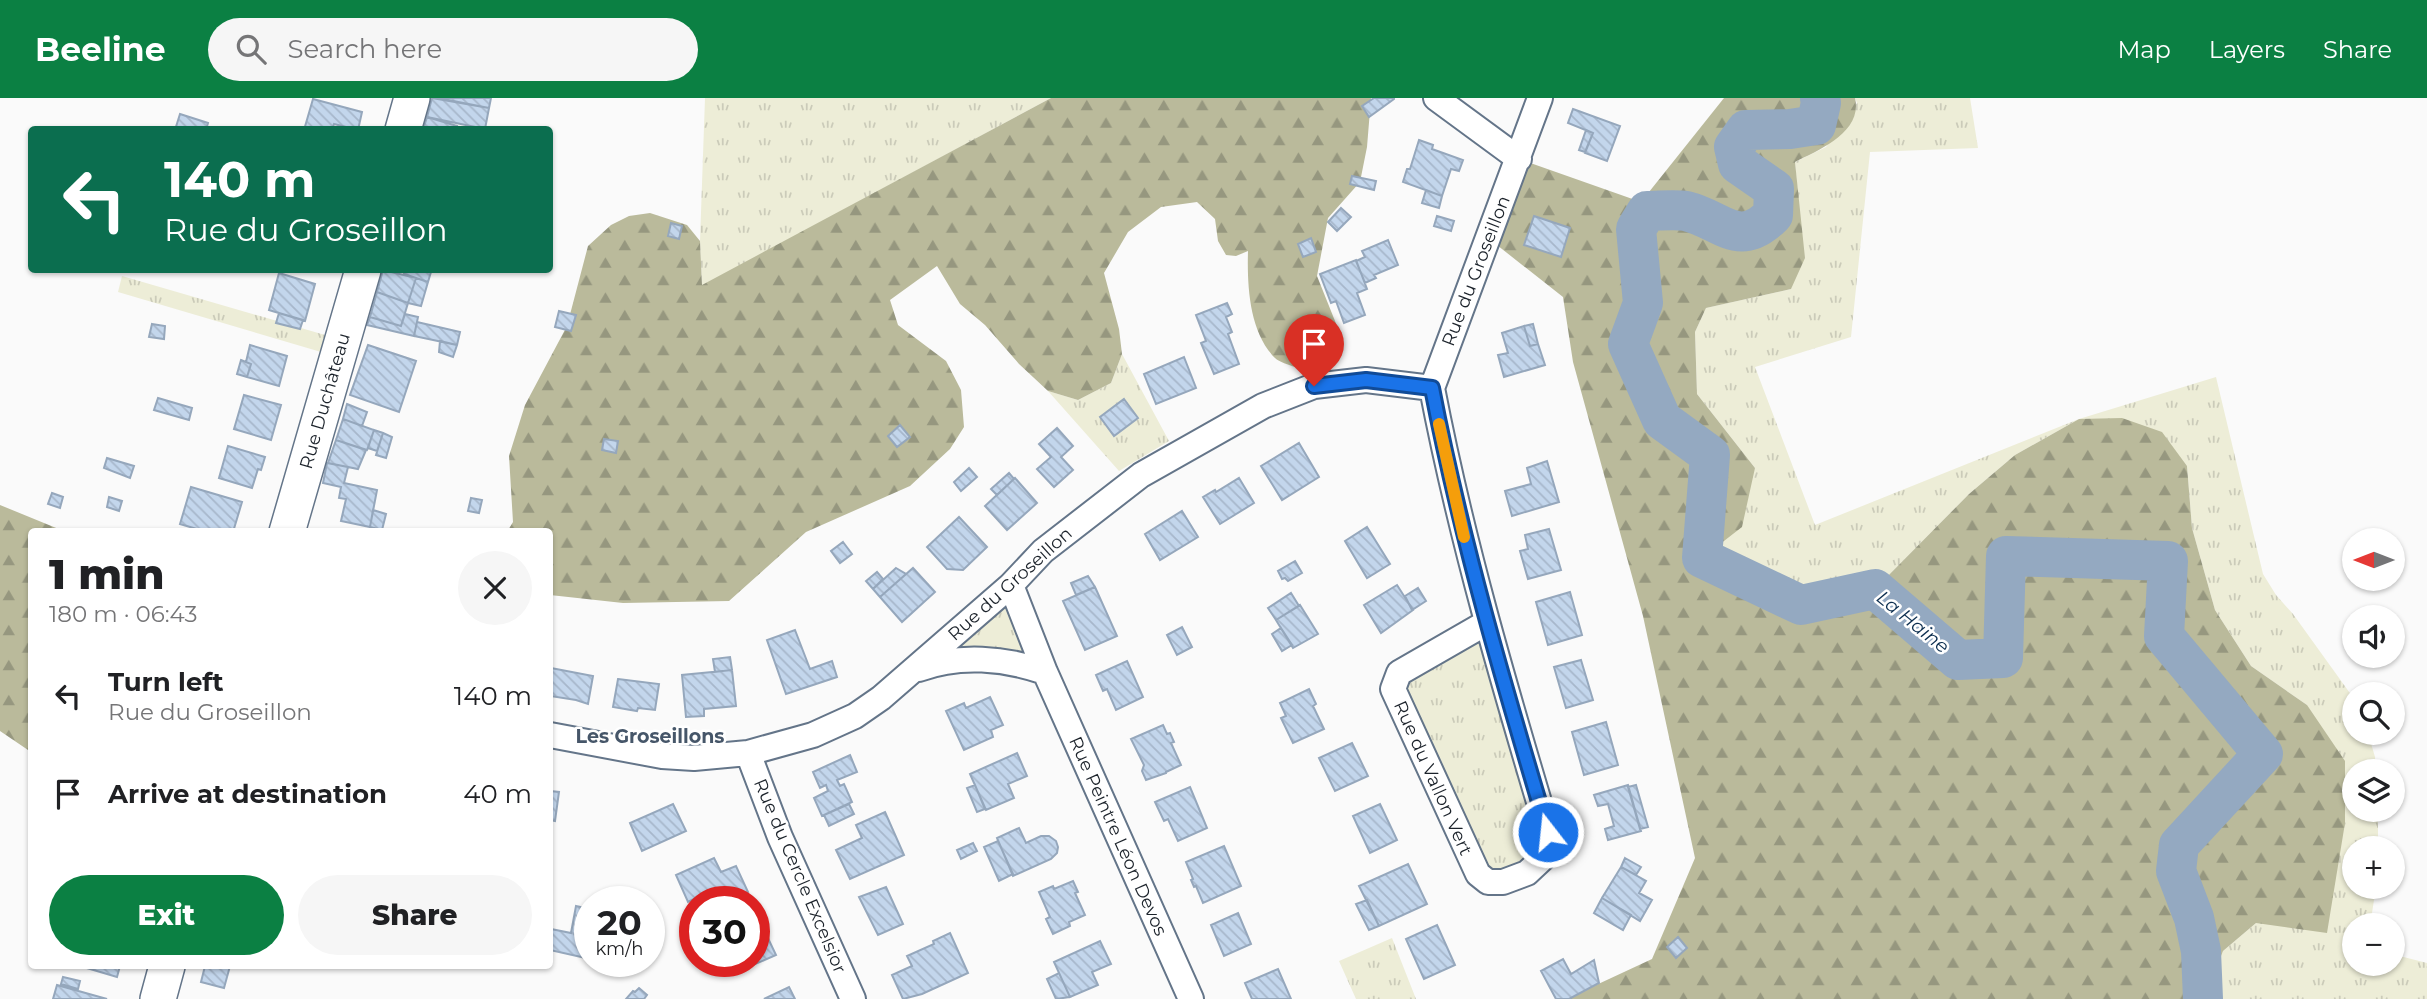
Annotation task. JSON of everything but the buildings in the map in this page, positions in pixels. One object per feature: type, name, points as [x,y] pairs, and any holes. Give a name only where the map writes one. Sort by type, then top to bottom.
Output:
[{"type":"street","points":[[404,126],[412,98]]},
{"type":"street","points":[[1436,98],[1519,159]]},
{"type":"street","name":"Rue du Groseillon","points":[[553,736],[662,756],[704,758],[748,753],[789,744],[828,729],[855,716],[881,698],[1011,585],[1043,551],[1141,475],[1263,406],[1314,386],[1327,384],[1366,380],[1432,388],[1540,98]]},
{"type":"street","name":"Rue Duchâteau","points":[[288,528],[362,273]]},
{"type":"street","name":"Rue du Vallon Vert","points":[[1432,388],[1448,473],[1486,624],[1548,832],[1543,858],[1527,873],[1503,882],[1488,882],[1478,874],[1393,689],[1399,673],[1486,624]]},
{"type":"street","name":"Rue Peintre Léon Devos","points":[[1011,585],[1045,672],[1191,999]]},
{"type":"street","points":[[912,671],[950,659],[1010,662],[1045,672]]},
{"type":"street","name":"Rue du Cercle Excelsior","points":[[748,753],[780,837],[853,999]]},
{"type":"street","points":[[158,999],[166,969]]},
{"type":"green space","points":[[705,98],[1051,98],[702,286],[700,241]]},
{"type":"green space","points":[[1051,98],[1371,98],[1367,147],[1360,182],[1328,218],[1317,276],[1339,331],[1338,343],[1329,352],[1295,367],[1275,358],[1260,335],[1251,308],[1248,251],[1236,256],[1226,255],[1218,241],[1215,219],[1197,202],[1161,207],[1128,232],[1104,273],[1119,329],[1122,354],[1111,383],[1078,400],[1048,391],[1019,364],[985,325],[960,304],[937,266],[890,300],[898,325],[946,361],[961,390],[964,427],[950,449],[910,486],[806,532],[729,601],[623,603],[553,595],[553,528],[509,528],[513,522],[509,456],[525,405],[567,326],[588,246],[611,225],[629,216],[650,213],[687,225],[700,241],[702,285]]},
{"type":"green space","points":[[1724,98],[1855,98],[1856,110],[1846,130],[1816,152],[1795,162],[1805,258],[1791,289],[1706,308],[1695,332],[1697,394],[1755,468],[1742,527],[1702,558],[1801,605],[1875,589],[1969,494],[2015,455],[2079,419],[2122,418],[2162,432],[2187,466],[2192,528],[2215,610],[2251,666],[2307,705],[2344,759],[2342,822],[2345,823],[2327,933],[2256,923],[2223,951],[2205,999],[1566,999],[1652,959],[1695,858],[1643,616],[1573,362],[1563,297],[1488,238],[1519,159],[1641,202]]},
{"type":"green space","points":[[1855,98],[1970,98],[1978,148],[1870,152],[1851,337],[1755,367],[1815,525],[2079,419],[2015,455],[1969,494],[1875,589],[1801,605],[1702,558],[1755,468],[1697,394],[1695,332],[1706,308],[1791,289],[1798,196],[1795,162],[1826,147],[1857,103]]},
{"type":"green space","points":[[122,276],[325,335],[321,352],[118,292]]},
{"type":"green space","points":[[1122,354],[1169,441],[1119,471],[1048,391],[1078,400],[1111,383]]},
{"type":"green space","points":[[2216,377],[2263,574],[2342,682],[2342,745],[2372,745],[2375,757],[2342,759],[2342,822],[2378,822],[2378,836],[2342,836],[2342,899],[2374,899],[2372,913],[2342,913],[2342,976],[2405,976],[2405,957],[2427,963],[2427,999],[2205,999],[2223,951],[2256,923],[2307,705],[2251,666],[2215,610],[2192,528],[2187,466],[2079,419]]},
{"type":"green space","points":[[0,505],[56,528],[28,528],[28,750],[0,731]]},
{"type":"green space","points":[[991,602],[1009,606],[1024,647],[1024,655],[962,660],[950,639]]},
{"type":"green space","points":[[1486,623],[1543,858],[1488,882],[1399,673]]},
{"type":"green space","points":[[1392,938],[1416,999],[1356,999],[1339,961]]},
{"type":"waterway","name":"La Haine","points":[[1820,98],[1816,125],[1790,129],[1746,130],[1734,147],[1738,164],[1774,189],[1773,215],[1761,225],[1750,230],[1730,230],[1699,215],[1666,210],[1647,211],[1636,229],[1643,303],[1628,344],[1662,420],[1710,455],[1702,558],[1801,605],[1875,589],[1958,660],[2003,658],[2006,556],[2168,561],[2164,636],[2263,754],[2179,845],[2176,871],[2194,918],[2201,951],[2203,999]]},
{"type":"slow traffic","points":[[1439,424],[1464,537]]},
{"type":"district","name":"Les Groseillons","points":[[650,736]]},
{"type":"route","points":[[1314,386],[1366,380],[1432,388],[1448,473],[1486,624],[1548,832]]}]
